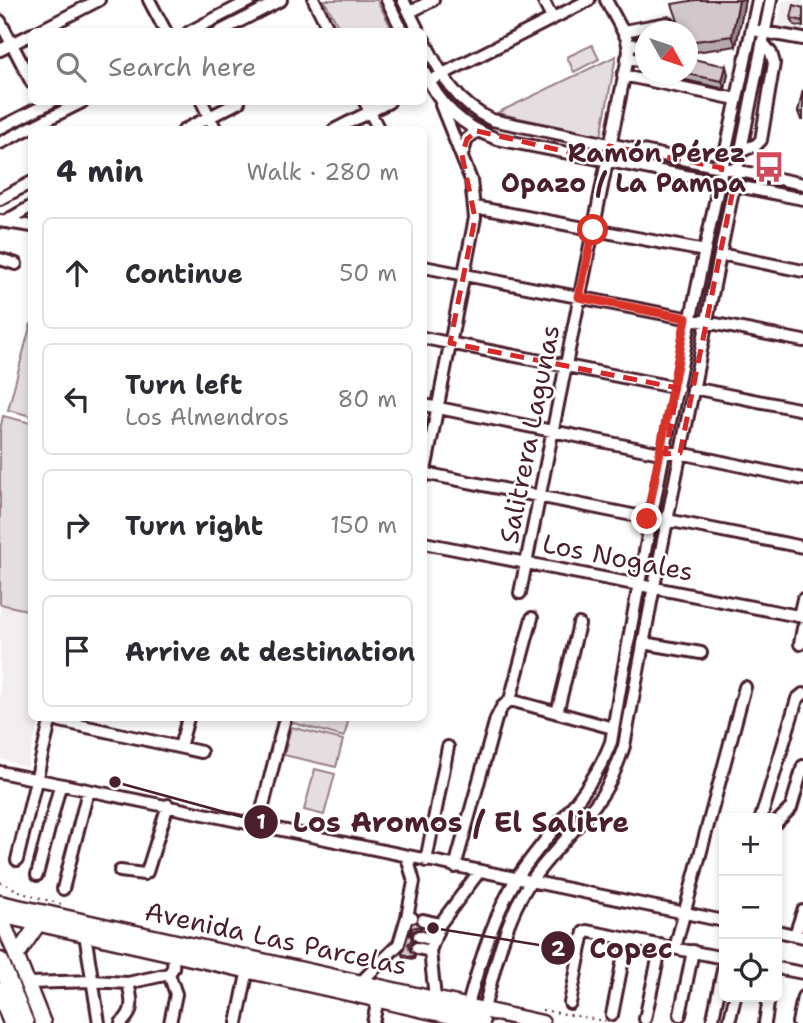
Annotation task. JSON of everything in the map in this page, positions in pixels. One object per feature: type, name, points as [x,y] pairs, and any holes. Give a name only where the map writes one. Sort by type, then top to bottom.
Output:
[{"type":"highway","points":[[0,961],[25,1023]]},
{"type":"highway","points":[[0,991],[12,1023]]},
{"type":"main road","name":"Avenida Las Parcelas","points":[[0,903],[436,998],[459,1016]]},
{"type":"main road","name":"Avenida Las Parcelas","points":[[0,915],[459,1016],[542,1023]]},
{"type":"main road","points":[[0,915],[43,1023]]},
{"type":"main road","points":[[17,955],[38,924]]},
{"type":"street","points":[[45,28],[99,0]]},
{"type":"street","points":[[149,0],[164,28]]},
{"type":"street","points":[[197,28],[251,0]]},
{"type":"street","points":[[227,28],[281,0]]},
{"type":"street","points":[[314,0],[328,28]]},
{"type":"street","points":[[387,0],[401,28]]},
{"type":"street","points":[[403,0],[417,28]]},
{"type":"street","points":[[410,12],[433,0]]},
{"type":"street","points":[[543,0],[552,18]]},
{"type":"street","points":[[427,79],[442,75],[589,0]]},
{"type":"street","name":"Salitrera Lagunas","points":[[520,593],[629,45],[606,0]]},
{"type":"street","points":[[459,1016],[502,905],[516,880],[535,852],[579,800],[604,761],[613,728],[705,251],[758,0]]},
{"type":"street","points":[[482,1018],[503,943],[530,882],[603,793],[625,746],[653,587],[771,0]]},
{"type":"street","points":[[0,21],[28,75]]},
{"type":"street","points":[[624,31],[635,29]]},
{"type":"street","points":[[751,30],[764,38],[803,40]]},
{"type":"street","points":[[0,50],[28,36]]},
{"type":"street","points":[[741,151],[761,140],[774,63],[764,38]]},
{"type":"street","points":[[629,45],[635,45]]},
{"type":"street","points":[[427,46],[442,75],[463,102],[492,120],[803,184]]},
{"type":"street","points":[[627,58],[635,59]]},
{"type":"street","points":[[623,75],[736,99]]},
{"type":"street","points":[[427,82],[456,117],[477,131],[507,141],[803,199]]},
{"type":"street","points":[[427,459],[474,228],[475,207],[471,180],[439,99]]},
{"type":"street","points":[[0,128],[41,105]]},
{"type":"street","points":[[33,126],[76,105]]},
{"type":"street","points":[[204,105],[214,126]]},
{"type":"street","points":[[191,126],[233,105]]},
{"type":"street","points":[[340,126],[368,106],[377,126]]},
{"type":"street","points":[[51,117],[55,126]]},
{"type":"street","points":[[0,143],[28,129]]},
{"type":"street","points":[[462,155],[467,139],[477,131]]},
{"type":"street","points":[[0,199],[28,184]]},
{"type":"street","points":[[475,207],[705,251]]},
{"type":"street","points":[[2,221],[28,208]]},
{"type":"street","points":[[2,221],[28,225]]},
{"type":"street","points":[[720,254],[803,271]]},
{"type":"street","points":[[0,260],[16,264]]},
{"type":"street","points":[[427,268],[803,341]]},
{"type":"street","points":[[427,339],[678,388]]},
{"type":"street","points":[[693,388],[803,410]]},
{"type":"street","points":[[427,406],[803,479]]},
{"type":"street","points":[[427,475],[652,519]]},
{"type":"street","points":[[667,520],[803,547]]},
{"type":"street","name":"Los Nogales","points":[[427,544],[801,617]]},
{"type":"street","points":[[801,617],[803,599]]},
{"type":"street","points":[[455,867],[496,719],[502,707],[510,700],[531,618]]},
{"type":"street","points":[[557,713],[579,624]]},
{"type":"street","points":[[800,644],[803,628]]},
{"type":"street","points":[[643,643],[701,653]]},
{"type":"street","points":[[675,948],[745,687]]},
{"type":"street","points":[[763,813],[797,699],[803,694]]},
{"type":"street","points":[[510,700],[613,728]]},
{"type":"street","points":[[17,860],[50,721]]},
{"type":"street","points":[[64,721],[201,752]]},
{"type":"street","points":[[180,747],[187,721]]},
{"type":"street","points":[[258,826],[284,721]]},
{"type":"street","points":[[426,861],[448,747]]},
{"type":"street","points":[[782,817],[791,807],[803,766]]},
{"type":"street","points":[[0,772],[60,786],[168,805],[407,858],[719,918]]},
{"type":"street","points":[[37,876],[60,786]]},
{"type":"street","points":[[64,889],[88,790]]},
{"type":"street","points":[[120,871],[144,874],[147,872],[168,805]]},
{"type":"street","points":[[407,858],[414,882],[414,918],[407,946]]},
{"type":"street","points":[[436,998],[432,945],[440,924],[479,872]]},
{"type":"street","points":[[799,936],[802,916]]},
{"type":"street","points":[[414,918],[440,924]]},
{"type":"street","points":[[570,1003],[584,932],[587,930],[719,957]]},
{"type":"street","points":[[410,933],[432,945]]},
{"type":"street","points":[[85,934],[100,1023]]},
{"type":"street","points":[[612,1015],[627,939]]},
{"type":"street","points":[[362,982],[407,946],[432,945]]},
{"type":"street","points":[[645,1019],[661,945]]},
{"type":"street","points":[[680,1015],[693,951]]},
{"type":"street","points":[[29,983],[92,981],[128,984],[169,974],[173,968],[174,953]]},
{"type":"street","points":[[237,1023],[248,969]]},
{"type":"street","points":[[782,969],[803,973]]},
{"type":"street","points":[[169,974],[176,994],[170,1023]]},
{"type":"street","points":[[125,1021],[132,1003],[128,984]]},
{"type":"street","points":[[712,1023],[719,989]]},
{"type":"street","points":[[798,1023],[803,997]]},
{"type":"street","points":[[373,1023],[378,999]]},
{"type":"street","points":[[729,1023],[734,1002]]},
{"type":"street","points":[[765,1023],[768,1002]]},
{"type":"highlighted area","points":[[477,131],[606,161],[609,146],[722,168],[719,182],[734,185],[680,453],[665,454],[678,388],[450,343],[475,218],[462,155],[467,139]]},
{"type":"shaded area","points":[[324,0],[377,0],[391,28],[339,28]]},
{"type":"shaded area","points":[[783,0],[803,0],[803,32],[778,27]]},
{"type":"shaded area","points":[[592,45],[599,59],[574,72],[567,57]]},
{"type":"shaded area","points":[[616,56],[601,136],[497,113]]},
{"type":"shaded area","points":[[28,334],[28,415],[8,410]]},
{"type":"shaded area","points":[[3,416],[28,422],[28,610],[0,604],[0,430]]},
{"type":"shaded area","points":[[0,604],[28,610],[28,721],[39,721],[27,768],[0,758]]},
{"type":"shaded area","points":[[290,721],[348,721],[344,737]]},
{"type":"shaded area","points":[[291,727],[343,740],[336,767],[284,755]]},
{"type":"shaded area","points":[[315,769],[335,774],[324,815],[304,810]]},
{"type":"building","points":[[696,0],[739,0],[732,36],[698,41],[698,21],[678,21],[672,4]]},
{"type":"building","points":[[794,5],[803,8],[803,21],[791,18]]},
{"type":"building","points":[[698,60],[726,66],[722,81],[698,76]]},
{"type":"building","points":[[803,90],[803,113],[798,112]]},
{"type":"building","points":[[416,922],[420,926],[412,928],[412,939],[408,944],[410,951],[414,953],[413,957],[402,954],[412,923]]},
{"type":"place","name":"Ramón Pérez Opazo / La Pampa","points":[[769,167]]},
{"type":"place","name":"Los Aromos / El Salitre","points":[[115,782]]},
{"type":"place","name":"Copec","points":[[433,928]]},
{"type":"route","points":[[593,230],[579,297],[686,318],[647,519]]}]
